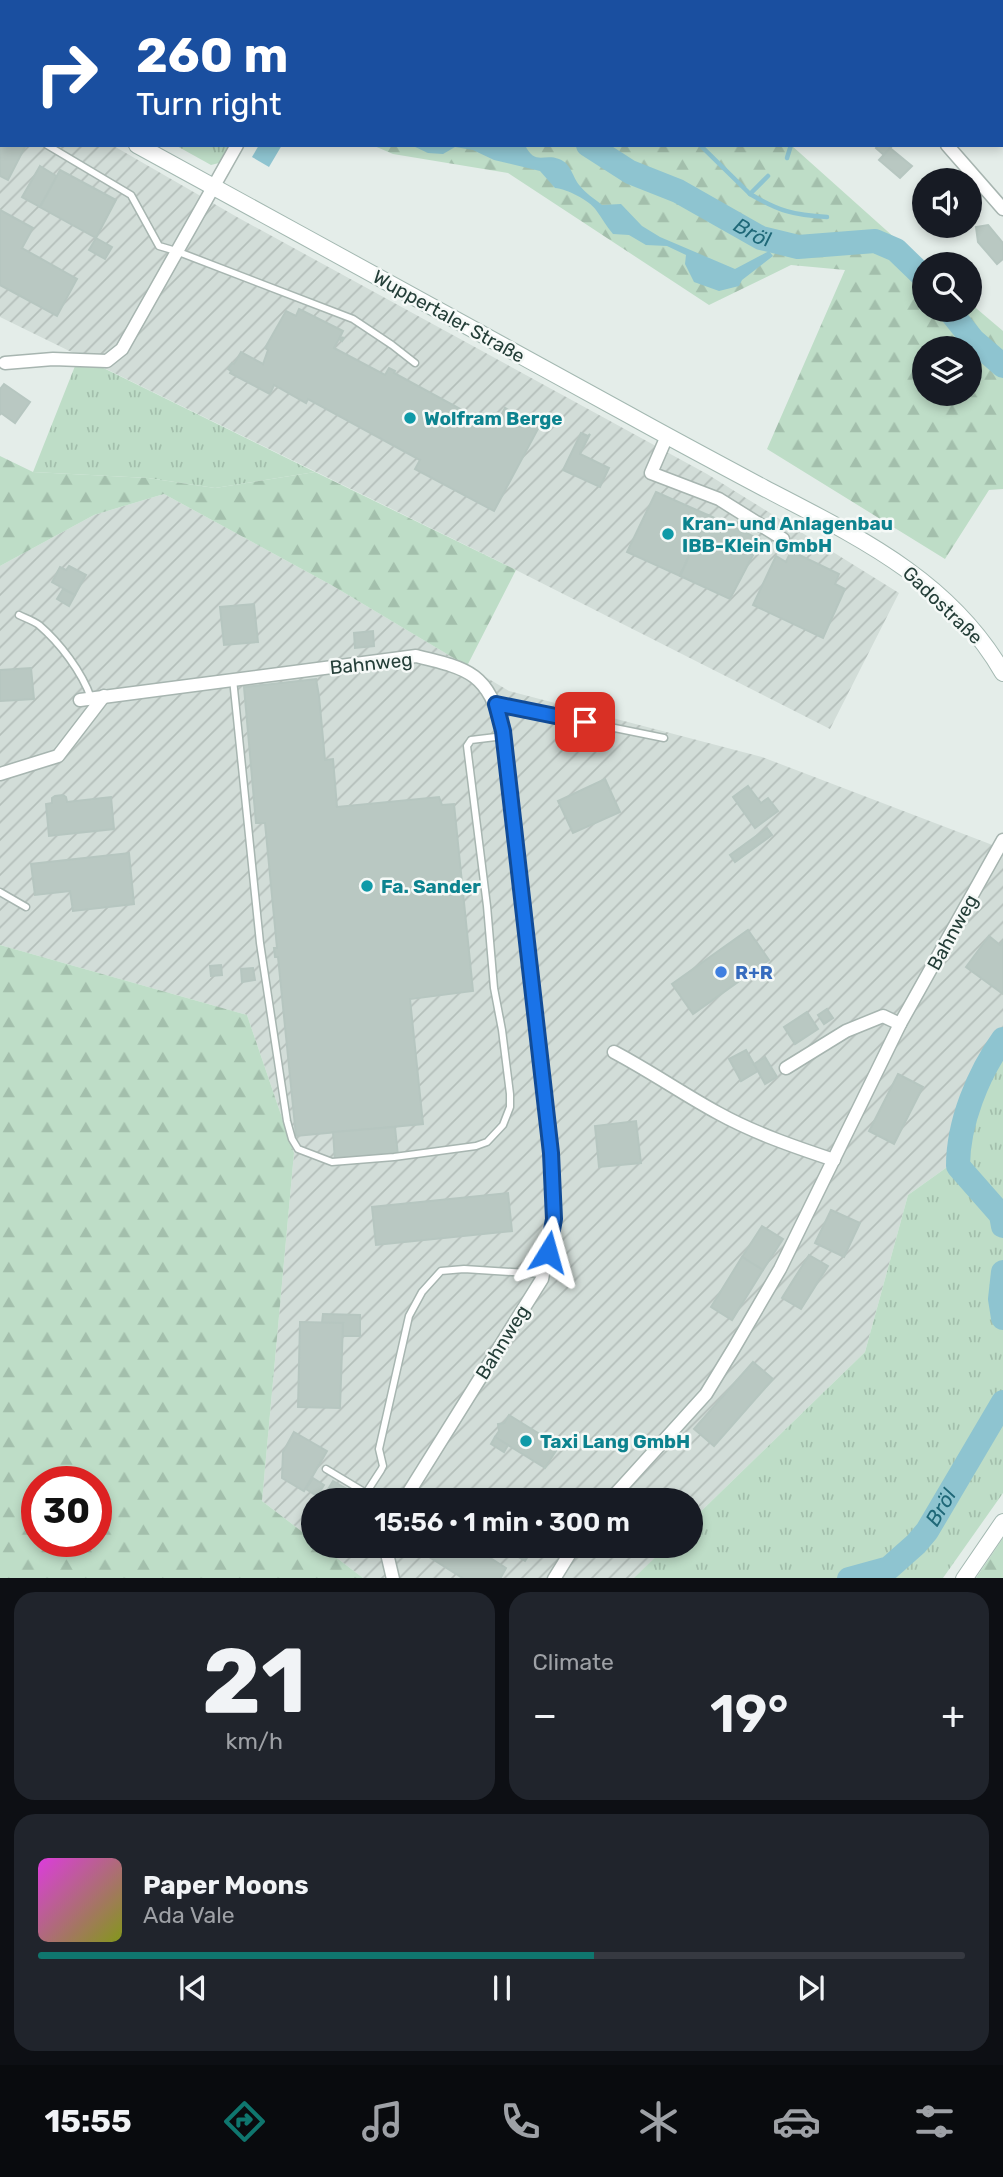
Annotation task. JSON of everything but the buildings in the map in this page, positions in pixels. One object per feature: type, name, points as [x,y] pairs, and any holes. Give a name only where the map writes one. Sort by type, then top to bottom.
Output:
[{"type":"main road","name":"Wuppertaler Straße","points":[[140,147],[762,487]]},
{"type":"main road","name":"Gadostraße","points":[[762,487],[859,537],[912,572],[966,621],[1003,673]]},
{"type":"main road","points":[[964,1578],[1003,1522]]},
{"type":"street","points":[[5,363],[53,359],[107,360],[122,349],[236,147]]},
{"type":"street","points":[[949,147],[1003,209]]},
{"type":"street","points":[[667,436],[651,473],[719,499],[783,539]]},
{"type":"street","name":"Bahnweg","points":[[91,698],[416,656],[456,666],[480,680],[496,704],[504,736],[551,1153],[554,1219],[542,1279],[411,1488]]},
{"type":"street","points":[[0,774],[58,756],[91,698]]},
{"type":"street","name":"Bahnweg","points":[[621,1488],[706,1394],[780,1269],[900,1024],[1003,840]]},
{"type":"street","points":[[786,1068],[846,1031],[883,1016],[900,1024]]},
{"type":"street","points":[[614,1052],[719,1114],[834,1160]]},
{"type":"street","points":[[388,1558],[393,1578]]},
{"type":"street","points":[[554,1578],[567,1558]]},
{"type":"lane","points":[[50,147],[131,195],[159,246],[353,319],[415,363]]},
{"type":"lane","points":[[19,615],[38,624],[60,648],[85,682],[91,698]]},
{"type":"lane","points":[[233,679],[260,943],[289,1130],[298,1149],[332,1162],[476,1146],[495,1135],[508,1116],[510,1094],[494,988],[487,906],[467,746],[471,740],[504,736]]},
{"type":"lane","points":[[496,704],[664,738]]},
{"type":"lane","points":[[0,892],[26,907]]},
{"type":"lane","points":[[326,1469],[366,1493],[382,1470],[379,1449],[410,1316],[422,1292],[441,1270],[543,1274]]},
{"type":"shaded area","points":[[0,147],[115,147],[237,217],[707,474],[899,593],[830,729],[490,557],[0,317]]},
{"type":"shaded area","points":[[164,494],[333,586],[509,691],[762,757],[1003,849],[1003,1037],[950,1165],[908,1195],[865,1352],[703,1509],[703,1488],[301,1488],[301,1531],[262,1501],[294,1153],[247,1015],[0,945],[0,566],[94,515]]},
{"type":"shaded area","points":[[337,1558],[655,1558],[635,1578],[363,1578]]},
{"type":"green space","points":[[179,147],[228,147],[219,163],[211,165]]},
{"type":"green space","points":[[377,147],[793,147],[912,253],[912,322],[982,322],[982,313],[1003,331],[1003,489],[989,490],[945,559],[767,449],[845,270],[791,265],[709,305],[508,173],[393,154]]},
{"type":"green space","points":[[79,356],[315,472],[215,488],[148,478],[33,472]]},
{"type":"green space","points":[[0,456],[33,472],[148,478],[215,488],[315,472],[516,570],[467,666],[333,586],[164,494],[94,515],[0,566]]},
{"type":"green space","points":[[0,945],[247,1015],[294,1153],[262,1501],[301,1531],[301,1558],[337,1558],[363,1578],[0,1578]]},
{"type":"green space","points":[[1003,1037],[1003,1493],[943,1578],[634,1578],[655,1558],[703,1558],[703,1509],[865,1352],[908,1195],[950,1165]]},
{"type":"green space","points":[[1003,1538],[1003,1578],[976,1578]]},
{"type":"water","points":[[258,147],[281,147],[269,167],[252,157]]},
{"type":"water","points":[[415,147],[455,147],[443,154],[428,153]]},
{"type":"water","points":[[455,147],[526,147],[536,157],[559,159],[569,167],[580,186],[602,205],[621,204],[642,226],[660,237],[735,269],[769,251],[773,256],[742,280],[739,286],[719,291],[694,282],[685,264],[686,255],[667,246],[646,245],[629,235],[613,234],[593,206],[565,190],[555,188],[540,171],[494,160],[473,150]]},
{"type":"waterway","name":"Bröl","points":[[591,147],[630,172],[678,191],[761,238],[798,247],[875,241],[896,250],[912,265]]},
{"type":"waterway","points":[[702,147],[750,194],[768,176]]},
{"type":"waterway","points":[[787,158],[790,147]]},
{"type":"waterway","points":[[750,194],[787,211],[827,217]]},
{"type":"waterway","name":"Bröl","points":[[959,322],[973,340],[1003,366]]},
{"type":"waterway","name":"Bröl","points":[[1003,1039],[985,1068],[971,1100],[962,1133],[958,1166],[1001,1215],[1003,1226]]},
{"type":"waterway","name":"Bröl","points":[[1003,1272],[1000,1299],[1003,1318]]},
{"type":"waterway","name":"Bröl","points":[[853,1578],[889,1568],[916,1544],[927,1531],[1003,1402]]},
{"type":"place","name":"Wolfram Berge","points":[[410,418]]},
{"type":"place","name":"Kran- und Anlagenbau IBB-Klein GmbH","points":[[668,534]]},
{"type":"place","name":"Fa. Sander","points":[[367,886]]},
{"type":"place","name":"R+R","points":[[721,972]]},
{"type":"place","name":"Taxi Lang GmbH","points":[[526,1441]]},
{"type":"route","points":[[548,1252],[554,1219],[551,1153],[503,731],[496,704],[585,722]]}]
